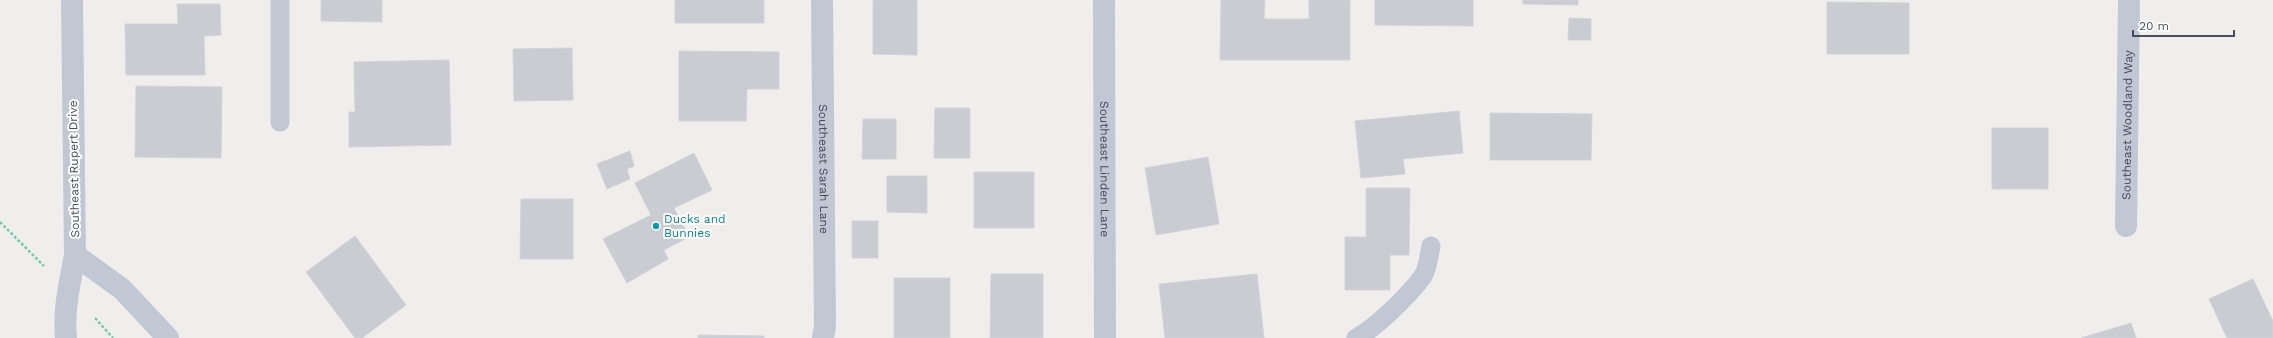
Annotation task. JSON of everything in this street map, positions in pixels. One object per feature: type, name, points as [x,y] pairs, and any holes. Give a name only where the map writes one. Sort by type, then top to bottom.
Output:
[{"type":"street","name":"Southeast Rupert Drive","points":[[66,338],[65,325],[68,291],[75,256],[72,0]]},
{"type":"street","name":"Southeast Sarah Lane","points":[[822,0],[823,338]]},
{"type":"street","name":"Southeast Linden Lane","points":[[1104,0],[1105,338]]},
{"type":"street","name":"Southeast Woodland Way","points":[[2126,226],[2129,0]]},
{"type":"street","points":[[75,256],[122,289],[168,338]]},
{"type":"lane","points":[[280,0],[280,122]]},
{"type":"lane","points":[[1356,338],[1364,334],[1399,302],[1424,275],[1431,246]]},
{"type":"path","points":[[0,222],[41,263]]},
{"type":"path","points":[[92,315],[113,338]]},
{"type":"building","points":[[321,0],[382,0],[382,22],[321,21]]},
{"type":"building","points":[[675,0],[764,0],[764,23],[675,23]]},
{"type":"building","points":[[873,0],[917,0],[917,55],[873,54]]},
{"type":"building","points":[[1221,0],[1265,0],[1264,19],[1309,19],[1309,0],[1350,0],[1350,60],[1220,60]]},
{"type":"building","points":[[1375,0],[1473,0],[1473,26],[1375,25]]},
{"type":"building","points":[[1523,0],[1578,0],[1578,5],[1523,4]]},
{"type":"building","points":[[1827,2],[1909,3],[1909,54],[1827,54]]},
{"type":"building","points":[[177,4],[220,4],[221,35],[204,36],[205,75],[126,75],[125,24],[178,24]]},
{"type":"building","points":[[1569,18],[1591,19],[1591,40],[1568,40]]},
{"type":"building","points":[[572,48],[573,100],[514,101],[513,49]]},
{"type":"building","points":[[679,51],[779,52],[779,89],[747,89],[746,121],[679,121]]},
{"type":"building","points":[[449,60],[451,145],[349,147],[349,112],[355,112],[354,62]]},
{"type":"building","points":[[136,86],[222,87],[221,158],[135,157]]},
{"type":"building","points":[[935,108],[970,108],[970,158],[934,158]]},
{"type":"building","points":[[1459,111],[1463,153],[1403,159],[1405,174],[1361,178],[1355,121]]},
{"type":"building","points":[[1490,113],[1592,114],[1591,160],[1490,160]]},
{"type":"building","points":[[863,119],[896,119],[896,159],[862,159]]},
{"type":"building","points":[[1992,128],[2048,128],[2048,189],[1992,189]]},
{"type":"building","points":[[630,151],[634,166],[627,169],[630,179],[607,189],[597,164]]},
{"type":"building","name":"Ducks and Bunnies","points":[[694,153],[712,190],[674,208],[689,237],[664,250],[668,259],[627,283],[603,239],[651,215],[635,183]]},
{"type":"building","points":[[1208,157],[1219,224],[1156,235],[1145,168]]},
{"type":"building","points":[[974,172],[1034,172],[1034,228],[974,228]]},
{"type":"building","points":[[887,176],[927,176],[927,213],[887,212]]},
{"type":"building","points":[[1366,188],[1410,188],[1409,255],[1390,255],[1390,290],[1345,290],[1345,237],[1366,237]]},
{"type":"building","points":[[521,199],[573,199],[573,259],[520,259]]},
{"type":"building","points":[[852,221],[878,221],[878,258],[852,258]]},
{"type":"building","points":[[355,236],[406,305],[362,338],[355,338],[306,272]]},
{"type":"building","points":[[991,274],[1043,274],[1043,338],[990,338]]},
{"type":"building","points":[[1257,274],[1264,338],[1165,338],[1159,284]]},
{"type":"building","points":[[894,278],[950,278],[950,338],[894,338]]},
{"type":"building","points":[[2253,279],[2273,321],[2273,338],[2227,338],[2209,299]]},
{"type":"building","points":[[2131,323],[2136,338],[2081,338]]},
{"type":"building","points":[[698,335],[764,336],[764,338],[698,338]]},
{"type":"place","name":"Ducks and Bunnies","points":[[656,226]]}]
